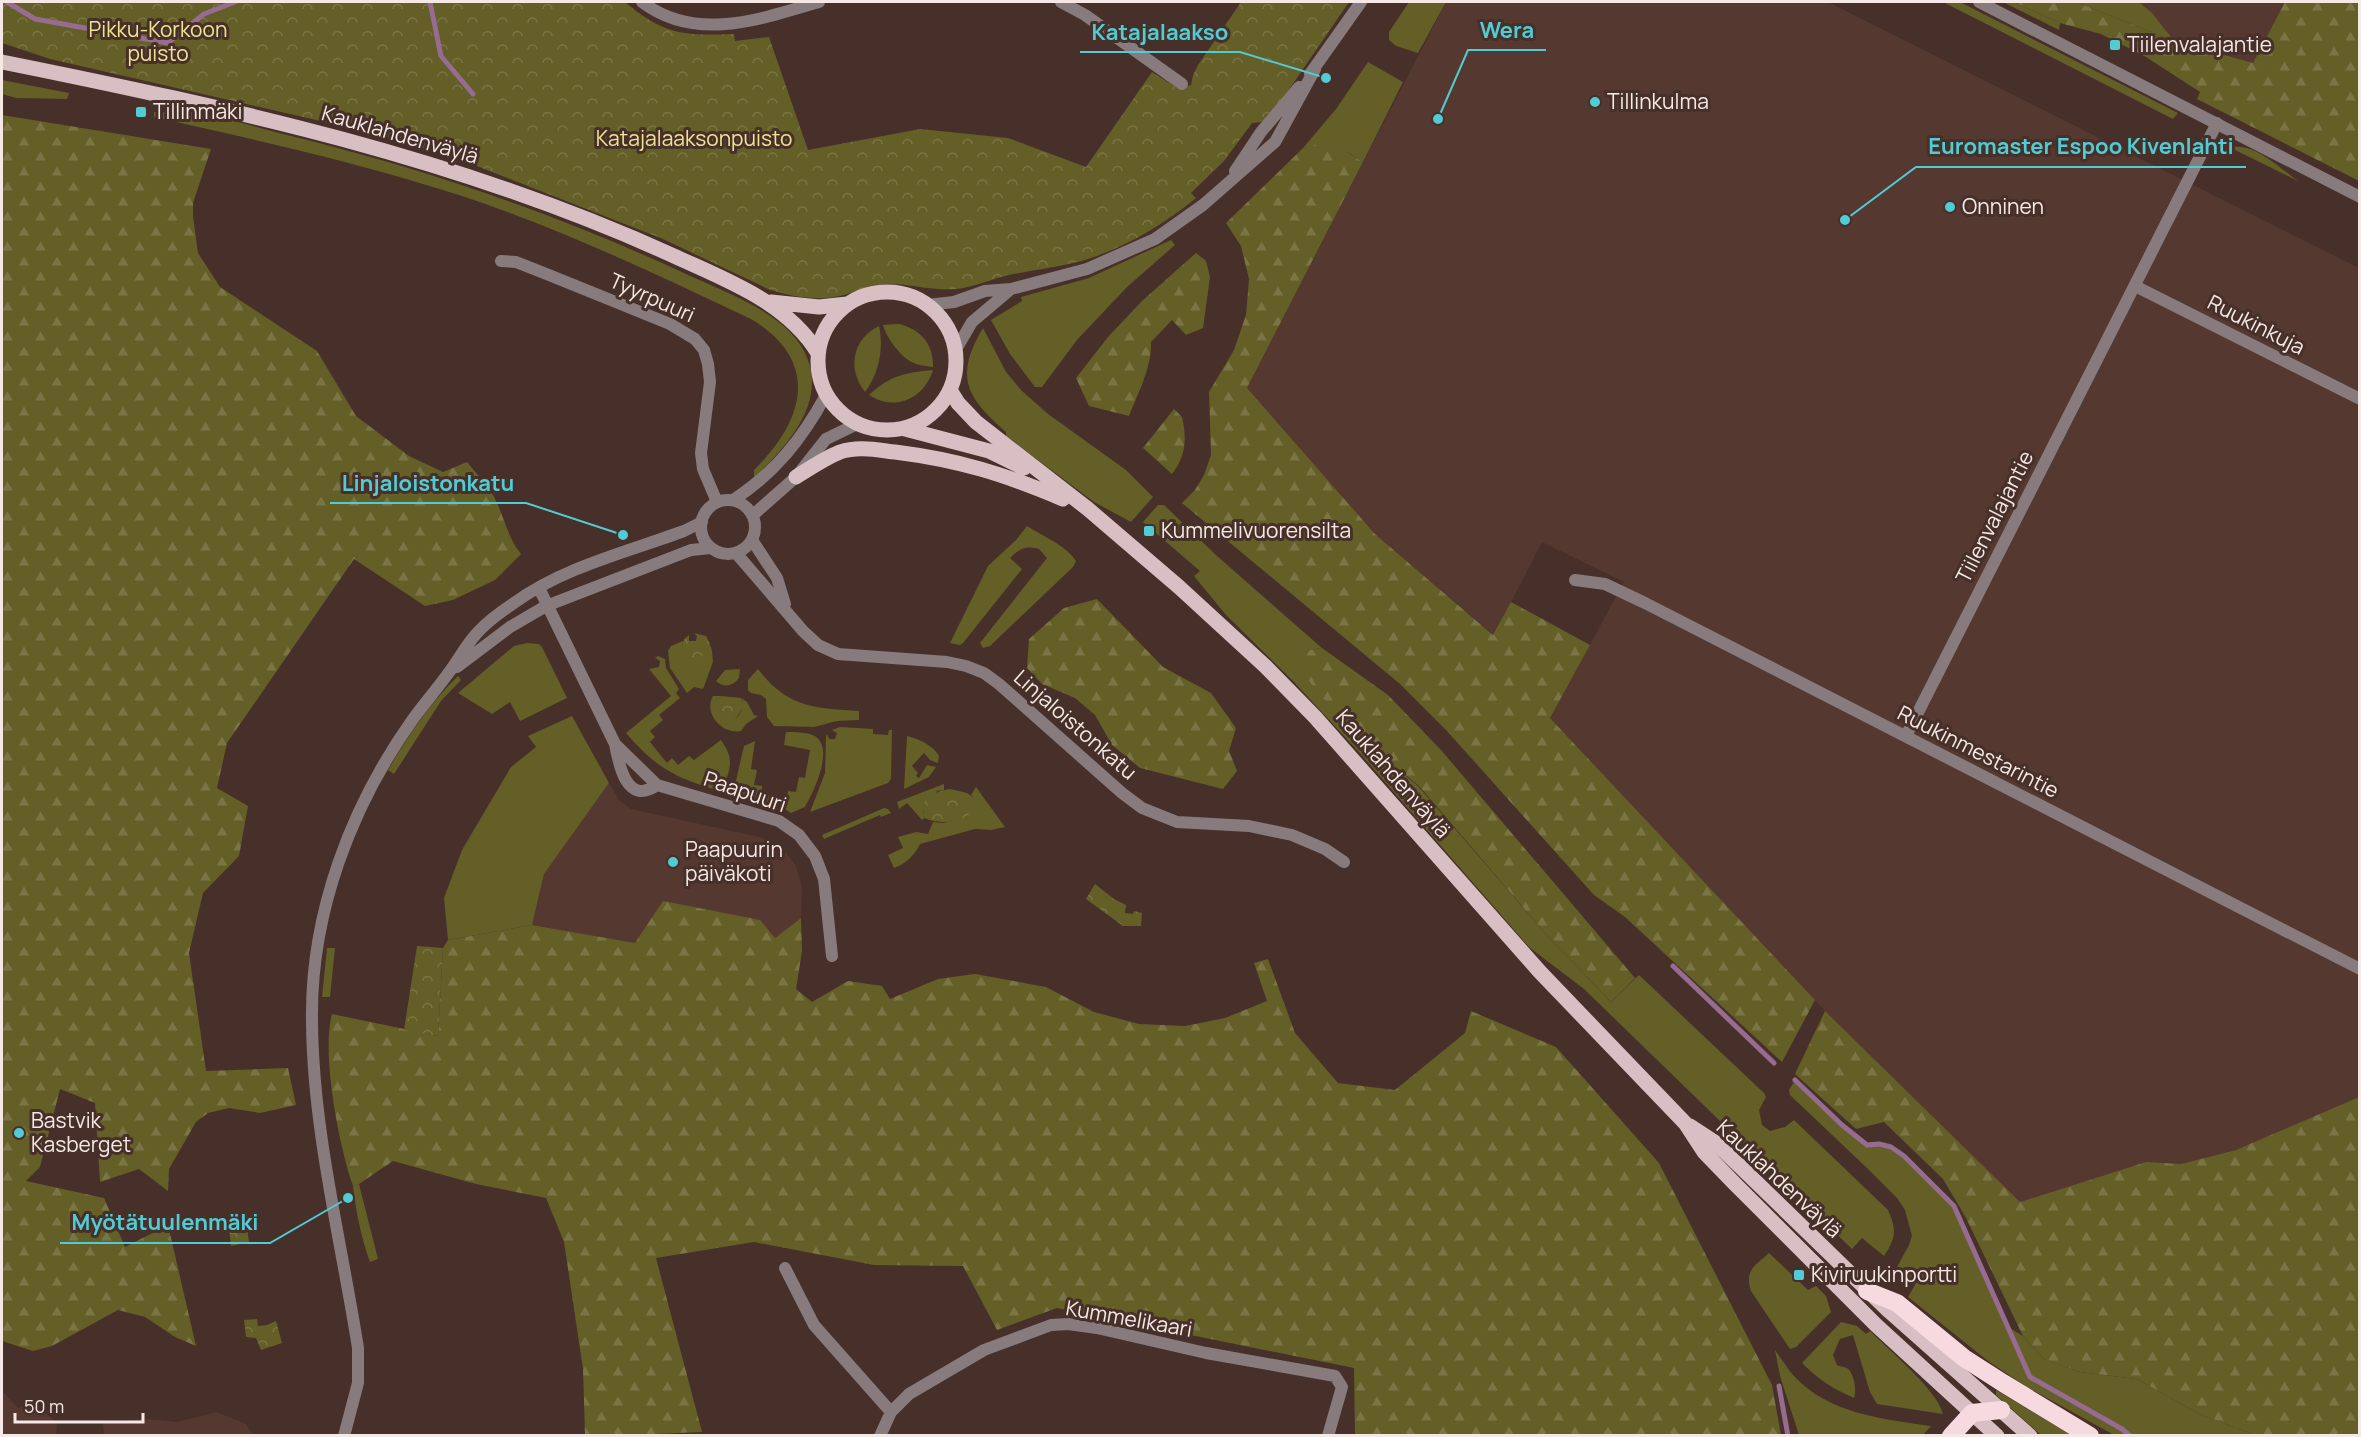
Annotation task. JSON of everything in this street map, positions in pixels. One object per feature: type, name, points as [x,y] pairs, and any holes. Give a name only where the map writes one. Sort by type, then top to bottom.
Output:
[{"type":"highway","points":[[1867,1291],[2002,1383],[2090,1436]]},
{"type":"highway","points":[[1951,1436],[1972,1413],[2001,1410]]},
{"type":"main road","name":"Kauklahdenväylä","points":[[2,62],[161,94],[349,140],[431,164],[621,232],[768,302],[797,324],[818,353]]},
{"type":"main road","points":[[901,293],[927,305],[946,325],[955,351],[956,370],[950,390],[936,410],[916,424],[904,429],[880,430],[857,424],[839,412],[826,395],[818,375],[818,353],[827,326],[847,304],[866,295],[901,293]]},
{"type":"main road","name":"Kauklahdenväylä","points":[[768,302],[819,307],[847,304]]},
{"type":"main road","name":"Kauklahdenväylä","points":[[950,390],[958,403],[976,422],[1088,509],[1179,586],[1265,666],[1315,717],[1540,972],[1685,1123],[1704,1152],[1876,1325],[1997,1436]]},
{"type":"main road","name":"Kauklahdenväylä","points":[[904,429],[989,451],[1044,477]]},
{"type":"main road","points":[[796,477],[841,452],[862,448],[939,458],[975,466],[1023,482],[1088,509]]},
{"type":"main road","name":"Kauklahdenväylä","points":[[1685,1123],[1716,1143],[1867,1291]]},
{"type":"main road","points":[[1893,1307],[2030,1436]]},
{"type":"street","points":[[642,2],[682,22],[700,25],[738,23],[819,2]]},
{"type":"street","points":[[1061,2],[1085,15],[1182,84]]},
{"type":"street","points":[[927,305],[954,302],[986,291],[1011,289],[1087,269],[1155,239],[1194,212],[1275,142],[1315,69],[1361,2]]},
{"type":"street","points":[[1979,2],[2360,197]]},
{"type":"street","points":[[1227,183],[1261,132],[1315,69]]},
{"type":"street","name":"Tiilenvalajantie","points":[[1906,736],[2217,123]]},
{"type":"street","name":"Tyyrpuuri","points":[[501,261],[516,262],[533,268],[670,324],[695,339],[704,350],[708,364],[710,382],[701,453],[703,469],[717,502]]},
{"type":"street","name":"Ruukinkuja","points":[[2135,286],[2360,399]]},
{"type":"street","points":[[955,351],[972,322],[1011,289]]},
{"type":"street","points":[[733,500],[748,508],[753,515],[755,523],[752,540],[736,553],[719,552],[711,548],[703,536],[702,522],[710,507],[717,502],[733,500],[754,486],[792,449],[826,395]]},
{"type":"street","points":[[753,515],[796,477],[826,439],[857,424]]},
{"type":"street","points":[[344,1436],[358,1383],[358,1348],[315,1084],[311,1020],[314,971],[323,915],[336,866],[357,816],[396,745],[478,631],[516,601],[568,572],[684,531],[702,522]]},
{"type":"street","name":"Linjaloistonkatu","points":[[752,540],[777,578],[787,611]]},
{"type":"street","points":[[449,673],[510,627],[546,606],[691,550],[711,548]]},
{"type":"street","name":"Linjaloistonkatu","points":[[736,553],[803,631],[818,645],[838,654],[947,662],[984,673],[1142,808],[1178,822],[1270,829],[1292,835],[1325,849],[1344,862]]},
{"type":"street","name":"Ruukinmestarintie","points":[[1575,580],[1605,584],[2360,969]]},
{"type":"street","name":"Paapuuri","points":[[539,588],[615,744],[620,766],[633,788],[640,791],[649,790],[657,785]]},
{"type":"street","name":"Paapuuri","points":[[615,744],[657,785],[780,821],[799,835],[814,856],[824,879],[832,956]]},
{"type":"street","points":[[785,1268],[814,1325],[891,1412]]},
{"type":"street","name":"Kummelikaari","points":[[880,1436],[891,1412],[909,1394],[984,1350],[1051,1325],[1068,1324],[1096,1328],[1206,1353],[1335,1376],[1342,1387],[1328,1436]]},
{"type":"shaded area","points":[[1446,2],[1828,2],[2359,268],[2359,1097],[2236,1150],[2181,1164],[2146,1162],[2020,1202],[1825,1011],[1550,718],[1624,582],[1542,542],[1494,635],[1375,534],[1247,388]]},
{"type":"shaded area","points":[[2076,2],[2285,2],[2253,63],[2174,41]]},
{"type":"shaded area","name":"Paapuurin päiväkoti","points":[[609,783],[620,801],[631,809],[764,838],[783,849],[796,866],[802,887],[801,918],[775,938],[635,943],[532,925],[544,874]]},
{"type":"shaded area","points":[[2,1391],[18,1408],[33,1404],[57,1422],[56,1435],[2,1435]]},
{"type":"shaded area","points":[[216,1412],[246,1424],[253,1435],[104,1435],[103,1424],[109,1422],[143,1419],[178,1422]]},
{"type":"green space","name":"Katajalaaksonpuisto","points":[[2,2],[625,2],[651,21],[675,31],[734,34],[735,41],[769,37],[808,150],[920,129],[1008,138],[1086,167],[1152,72],[1179,89],[1191,85],[1198,65],[1241,2],[1349,2],[1288,91],[1262,122],[1252,123],[1224,161],[1191,193],[1196,198],[1144,234],[1085,260],[1009,275],[963,288],[878,284],[840,296],[813,298],[768,289],[663,239],[464,161],[373,133],[50,59],[2,43]]},
{"type":"green space","points":[[1409,2],[1446,2],[1418,53],[1396,46],[1389,40],[1389,32]]},
{"type":"green space","points":[[1943,2],[1960,2],[2178,113],[2173,119]]},
{"type":"green space","points":[[2003,2],[2014,2],[2060,23],[2059,30]]},
{"type":"green space","points":[[2014,2],[2076,2],[2174,41],[2253,63],[2285,2],[2359,2],[2359,181],[2197,99],[2200,92],[2146,57],[2101,34],[2060,23]]},
{"type":"green space","points":[[2076,2],[2139,2],[2152,13],[2174,41]]},
{"type":"green space","points":[[1368,62],[1403,82],[1363,162],[1348,152],[1328,145],[1303,148],[1336,109]]},
{"type":"green space","points":[[2,80],[69,93],[67,99],[16,98],[2,94]]},
{"type":"green space","points":[[154,112],[194,112],[220,117],[435,176],[587,231],[736,296],[769,315],[796,339],[805,353],[811,371],[812,389],[808,406],[791,438],[754,478],[754,470],[785,431],[794,411],[798,392],[796,372],[788,353],[773,335],[751,319],[572,238],[462,196],[270,143],[154,117]]},
{"type":"green space","points":[[2,115],[211,149],[193,203],[193,216],[198,253],[220,287],[317,351],[356,416],[409,456],[443,472],[467,462],[493,495],[516,548],[521,554],[495,580],[453,600],[425,606],[354,559],[227,743],[217,788],[248,806],[239,856],[203,893],[189,953],[206,1071],[288,1068],[296,1105],[260,1113],[229,1108],[208,1113],[196,1122],[169,1169],[168,1191],[139,1169],[100,1182],[95,1103],[60,1089],[40,1167],[26,1181],[104,1198],[125,1247],[168,1225],[196,1346],[175,1337],[145,1317],[118,1310],[52,1346],[33,1351],[2,1341]]},
{"type":"green space","points":[[1318,144],[1336,145],[1363,162],[1247,388],[1375,534],[1493,635],[1511,602],[1590,645],[1550,718],[1815,1000],[1782,1062],[1625,917],[1594,895],[1446,730],[1400,684],[1182,503],[1195,490],[1204,475],[1211,455],[1209,392],[1234,350],[1246,315],[1249,279],[1241,246],[1226,223],[1303,148]]},
{"type":"green space","points":[[2234,147],[2251,149],[2259,153],[2298,181],[2233,149]]},
{"type":"green space","points":[[1171,240],[1175,245],[1127,287],[1077,340],[1042,387],[1035,387],[1010,354],[991,320],[1022,301],[1021,297],[1089,278]]},
{"type":"green space","points":[[1196,253],[1206,261],[1210,277],[1203,328],[1186,335],[1172,320],[1151,342],[1147,370],[1129,416],[1089,406],[1076,378],[1108,337],[1142,301]]},
{"type":"green space","points":[[883,325],[907,326],[924,339],[931,351],[933,367],[919,365],[909,360],[895,347]]},
{"type":"green space","points":[[879,326],[881,343],[879,360],[874,377],[865,392],[856,374],[855,355],[863,339]]},
{"type":"green space","points":[[983,328],[1006,372],[1022,391],[1048,414],[1126,470],[1153,497],[1131,522],[1094,502],[1006,436],[1006,432],[981,408],[973,397],[967,373],[974,345]]},
{"type":"green space","points":[[933,370],[923,389],[907,400],[889,402],[869,395],[884,383],[898,376]]},
{"type":"green space","points":[[1174,409],[1182,417],[1185,440],[1183,454],[1172,474],[1143,448]]},
{"type":"green space","points":[[1158,505],[1164,505],[1216,555],[1322,648],[1310,650],[1379,754],[1418,786],[1545,933],[1611,1002],[1639,975],[1764,1093],[1766,1097],[1759,1110],[1762,1125],[1770,1131],[1785,1127],[1794,1120],[1888,1210],[1894,1234],[1884,1256],[1862,1238],[1852,1249],[1584,989],[1530,948],[1358,751],[1293,681],[1226,615],[1194,576],[1200,571],[1143,522]]},
{"type":"green space","points":[[1027,526],[1072,555],[1076,561],[1073,567],[990,646],[983,648],[980,643],[1047,558],[1039,549],[1030,547],[1019,550],[1010,558],[1022,569],[963,643],[960,645],[950,643],[988,566],[1016,540]]},
{"type":"green space","points":[[1097,599],[1163,667],[1211,693],[1236,728],[1229,751],[1237,771],[1223,789],[1140,768],[1112,745],[1095,715],[1075,698],[1042,684],[1027,668],[1029,639],[1064,608]]},
{"type":"green space","points":[[694,633],[706,636],[710,644],[707,653],[698,659],[687,656],[683,648],[683,642],[689,635],[689,641],[696,641],[697,636]]},
{"type":"green space","points":[[683,641],[682,646],[709,647],[710,644],[713,662],[703,689],[694,687],[687,693],[670,668],[668,651],[671,646]]},
{"type":"green space","points":[[527,643],[539,644],[542,647],[567,698],[520,721],[510,702],[492,714],[458,693],[514,646]]},
{"type":"green space","points":[[1322,648],[1388,695],[1441,750],[1635,978],[1611,1002],[1545,933],[1419,786],[1379,754],[1317,692],[1302,670],[1304,659],[1310,650]]},
{"type":"green space","points":[[658,656],[665,659],[666,668],[679,689],[676,693],[680,698],[659,715],[663,720],[650,731],[655,737],[650,742],[667,763],[672,758],[678,765],[689,756],[694,760],[721,740],[730,758],[730,763],[724,788],[720,791],[691,782],[668,771],[626,733],[671,696],[649,669],[659,667],[660,661],[655,658]]},
{"type":"green space","points":[[740,669],[739,678],[731,685],[725,686],[716,681],[725,670]]},
{"type":"green space","points":[[758,669],[780,692],[791,699],[815,707],[859,711],[859,720],[837,721],[814,727],[774,726],[767,717],[766,699],[748,690],[748,680]]},
{"type":"green space","points":[[458,676],[461,680],[441,701],[394,774],[388,770],[420,721]]},
{"type":"green space","points":[[713,696],[721,696],[716,701],[735,719],[742,709],[741,698],[747,702],[754,715],[758,716],[746,724],[741,731],[727,730],[712,716],[710,709]]},
{"type":"green space","points":[[721,696],[741,698],[744,707],[735,719],[724,721],[718,715],[716,701]]},
{"type":"green space","points":[[572,716],[609,783],[544,874],[532,925],[448,940],[444,898],[462,850],[511,767],[536,747],[528,736]]},
{"type":"green space","points":[[840,727],[873,729],[873,734],[888,735],[889,730],[892,730],[891,779],[888,783],[810,812],[825,773],[827,734],[829,739],[835,739],[837,733],[832,730]]},
{"type":"green space","points":[[786,732],[815,736],[821,742],[823,751],[817,782],[809,800],[805,807],[791,813],[779,805],[736,795],[734,789],[744,746],[755,741],[751,769],[757,770],[754,785],[762,786],[762,794],[787,798],[788,791],[796,792],[799,777],[805,778],[810,750],[784,745]]},
{"type":"green space","points":[[907,736],[925,743],[939,756],[938,763],[930,760],[924,753],[912,766],[918,773],[916,776],[919,778],[927,765],[936,767],[929,777],[904,789]]},
{"type":"green space","points":[[944,784],[944,790],[937,791],[923,810],[925,818],[922,820],[907,803],[899,809],[897,802]]},
{"type":"green space","points":[[976,787],[1005,827],[991,830],[975,829],[920,844],[909,859],[894,868],[888,855],[903,848],[898,837],[916,832],[928,834],[933,822],[943,823],[961,819],[974,798],[971,795]]},
{"type":"green space","points":[[950,789],[967,793],[974,798],[971,813],[949,822],[932,821],[925,818],[923,811],[928,797]]},
{"type":"green space","points":[[884,808],[891,813],[881,817],[880,815],[824,839],[822,835]]},
{"type":"green space","points":[[1095,884],[1126,905],[1125,913],[1133,914],[1134,911],[1142,913],[1141,926],[1123,926],[1086,899]]},
{"type":"green space","points":[[663,901],[760,920],[775,938],[801,918],[802,951],[796,989],[812,1002],[848,981],[882,986],[890,999],[938,979],[975,974],[1046,987],[1094,1012],[1139,1024],[1185,1026],[1225,1018],[1267,1001],[1254,963],[1268,959],[1295,1033],[1338,1083],[1395,1090],[1465,1033],[1471,1011],[1556,1047],[1659,1163],[1772,1385],[1781,1435],[1355,1435],[1354,1368],[1057,1308],[997,1330],[963,1266],[874,1265],[754,1242],[656,1258],[702,1432],[654,1434],[654,1436],[585,1435],[583,1369],[564,1242],[546,1198],[476,1184],[393,1161],[353,1186],[342,1148],[333,1100],[329,1031],[332,1014],[438,1036],[443,948],[448,940],[532,925],[635,943]]},
{"type":"green space","points":[[417,946],[443,948],[438,1036],[404,1030]]},
{"type":"green space","points":[[327,948],[335,948],[330,997],[322,997]]},
{"type":"green space","points":[[1825,1011],[2020,1202],[2146,1162],[2181,1164],[2236,1150],[2359,1097],[2359,1435],[2255,1435],[2199,1414],[2137,1379],[2080,1372],[2044,1359],[2023,1336],[1966,1218],[1943,1179],[1884,1122],[1856,1129],[1795,1074]]},
{"type":"green space","points":[[1795,1080],[1842,1125],[1867,1145],[1879,1144],[1891,1147],[1904,1156],[1954,1206],[2008,1327],[2023,1336],[2044,1359],[2080,1372],[2137,1379],[2199,1414],[2255,1435],[2114,1435],[2027,1387],[1988,1361],[1908,1297],[1916,1283],[1897,1267],[1912,1236],[1905,1210],[1897,1198],[1869,1170],[1790,1095],[1789,1090]]},
{"type":"green space","points":[[359,1184],[378,1259],[370,1262],[361,1234],[354,1196],[353,1186]]},
{"type":"green space","points":[[241,1217],[246,1221],[249,1242],[231,1246],[228,1219]]},
{"type":"green space","points":[[1769,1253],[1808,1290],[1816,1286],[1826,1296],[1831,1312],[1796,1347],[1790,1349],[1751,1291],[1749,1284],[1752,1269]]},
{"type":"green space","points":[[257,1319],[258,1326],[276,1321],[282,1343],[261,1350],[256,1338],[246,1337],[244,1320]]},
{"type":"green space","points":[[1841,1322],[1857,1326],[1866,1334],[1870,1331],[1923,1383],[1943,1414],[1877,1404],[1870,1392],[1853,1335],[1840,1339],[1833,1355],[1837,1365],[1847,1368],[1853,1378],[1854,1398],[1826,1383],[1808,1369],[1802,1363]]},
{"type":"green space","points":[[1775,1350],[1794,1376],[1823,1399],[1858,1413],[1931,1426],[1923,1435],[1799,1435],[1780,1376]]},
{"type":"green space","points":[[1996,1390],[2071,1435],[2041,1435],[1996,1395]]},
{"type":"waterway","points":[[7,2],[35,19],[168,43],[204,14],[235,2]]},
{"type":"waterway","points":[[430,2],[441,56],[473,94]]},
{"type":"waterway","points":[[1673,966],[1774,1063]]},
{"type":"waterway","points":[[1795,1080],[1842,1125],[1867,1145],[1879,1144],[1891,1147],[1904,1156],[1954,1206],[2030,1377],[2122,1429],[2130,1436]]},
{"type":"waterway","points":[[1779,1386],[1788,1436]]},
{"type":"place","name":"Tiilenvalajantie","points":[[2115,45]]},
{"type":"place","name":"Katajalaakso","points":[[1326,78]]},
{"type":"place","name":"Tillinkulma","points":[[1595,102]]},
{"type":"place","name":"Tillinmäki","points":[[141,112]]},
{"type":"place","name":"Wera","points":[[1438,119]]},
{"type":"place","name":"Onninen","points":[[1950,207]]},
{"type":"place","name":"Euromaster Espoo Kivenlahti","points":[[1845,220]]},
{"type":"place","name":"Kummelivuorensilta","points":[[1149,531]]},
{"type":"place","name":"Linjaloistonkatu","points":[[623,535]]},
{"type":"place","name":"Paapuurin päiväkoti","points":[[673,862]]},
{"type":"place","name":"Bastvik Kasberget","points":[[19,1133]]},
{"type":"place","name":"Myötätuulenmäki","points":[[348,1198]]},
{"type":"place","name":"Kiviruukinportti","points":[[1799,1275]]},
{"type":"park label","name":"Pikku-Korkoon puisto","points":[[158,42]]}]
